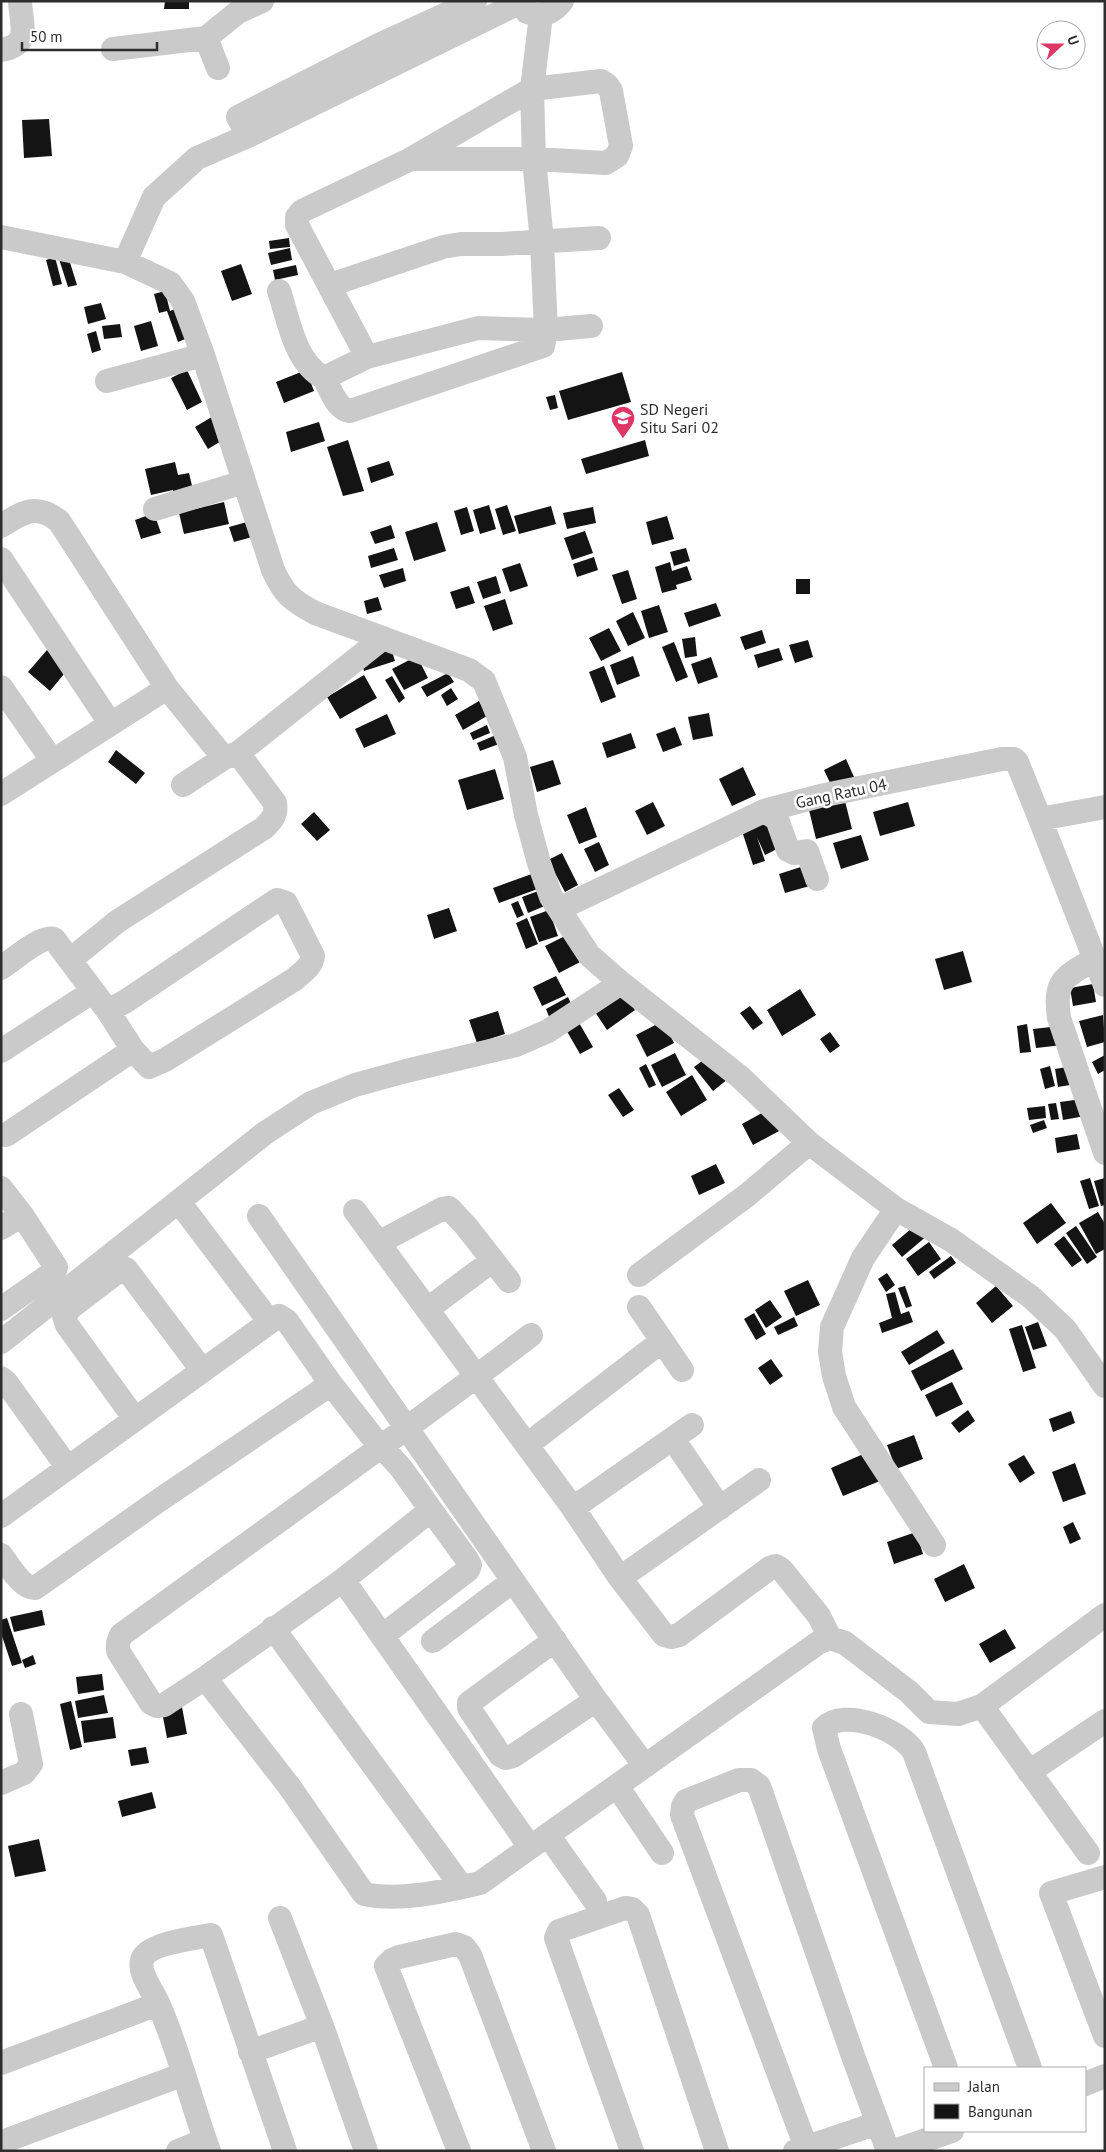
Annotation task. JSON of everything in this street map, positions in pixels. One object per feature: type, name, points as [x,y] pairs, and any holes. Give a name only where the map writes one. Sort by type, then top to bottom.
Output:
[{"type":"street","points":[[1,50],[19,45],[22,39],[20,1]]},
{"type":"street","points":[[113,49],[206,38],[237,6],[262,1]]},
{"type":"street","points":[[248,136],[238,117],[379,45],[475,1]]},
{"type":"street","points":[[125,262],[154,197],[197,158],[248,136],[516,3],[532,14],[541,15],[550,13],[562,1]]},
{"type":"street","points":[[279,290],[303,360],[315,373],[324,378],[338,405],[344,410],[350,411],[543,346],[546,330],[542,242],[534,159],[532,89],[541,15]]},
{"type":"street","points":[[206,38],[218,68]]},
{"type":"street","points":[[367,357],[297,225],[296,217],[302,211],[411,159],[532,89],[601,81],[611,91],[621,146],[616,156],[606,163],[534,159],[411,159]]},
{"type":"street","points":[[1,237],[125,262],[170,283],[183,301],[204,355],[273,570],[282,590],[298,604],[315,614],[469,670],[484,681],[515,757],[526,815],[539,863],[551,896],[589,954],[621,983],[740,1077],[809,1143],[896,1209],[951,1240],[1031,1297],[1065,1329],[1105,1386]]},
{"type":"street","points":[[330,285],[443,247],[461,244],[542,242],[599,238]]},
{"type":"street","points":[[324,378],[367,357],[478,328],[546,330],[592,326]]},
{"type":"street","points":[[107,381],[204,355]]},
{"type":"street","points":[[155,509],[244,482]]},
{"type":"street","points":[[1,526],[17,516],[36,510],[47,512],[59,521],[167,688],[275,803],[276,811],[273,820],[264,828],[118,921],[70,960]]},
{"type":"street","points":[[1,559],[110,723]]},
{"type":"street","points":[[183,785],[231,756],[383,638]]},
{"type":"street","points":[[1,794],[167,688]]},
{"type":"street","points":[[5,700],[52,760]]},
{"type":"street","name":"Gang Ratu 04","points":[[558,908],[764,811],[820,796],[1010,759],[1017,762],[1022,768],[1094,960],[1105,984]]},
{"type":"street","points":[[1040,819],[1105,808]]},
{"type":"street","points":[[764,811],[777,818],[788,850],[794,853],[807,851],[817,880]]},
{"type":"street","points":[[1,968],[48,937],[54,939],[108,1011],[133,1050],[149,1067],[156,1065],[295,979],[308,968],[313,956],[286,903],[277,900],[126,1001],[108,1011]]},
{"type":"street","points":[[1094,960],[1064,978],[1057,990],[1057,1003],[1059,1018],[1105,1153]]},
{"type":"street","points":[[1,1342],[135,1234],[179,1202],[265,1133],[311,1103],[355,1085],[516,1045],[548,1031],[621,983]]},
{"type":"street","points":[[1,1050],[92,992]]},
{"type":"street","points":[[6,1135],[133,1050]]},
{"type":"street","points":[[639,1275],[746,1196],[809,1143]]},
{"type":"street","points":[[1,1188],[22,1214],[50,1256],[56,1269],[1,1310]]},
{"type":"street","points":[[179,1202],[270,1322]]},
{"type":"street","points":[[380,1242],[442,1209],[449,1208],[466,1226],[509,1281]]},
{"type":"street","points":[[896,1209],[863,1258],[832,1327],[830,1352],[834,1376],[844,1408],[934,1545]]},
{"type":"street","points":[[355,1211],[380,1242],[476,1377],[574,1508],[620,1578],[664,1634],[671,1637],[678,1635],[770,1568],[776,1566],[782,1570],[819,1616],[830,1638]]},
{"type":"street","points":[[1,1228],[22,1214]]},
{"type":"street","points":[[260,1216],[512,1581],[645,1766]]},
{"type":"street","points":[[437,1302],[492,1261]]},
{"type":"street","points":[[135,1419],[67,1325],[64,1316],[70,1308],[121,1269],[126,1270],[133,1278],[202,1370]]},
{"type":"street","points":[[639,1307],[682,1370]]},
{"type":"street","points":[[1,1516],[279,1316],[287,1321],[331,1384],[400,1468],[470,1565],[468,1570],[382,1636]]},
{"type":"street","points":[[431,1510],[343,1580],[164,1706],[157,1706],[151,1703],[118,1651],[121,1635],[531,1335]]},
{"type":"street","points":[[527,1445],[662,1341]]},
{"type":"street","points":[[1,1378],[12,1389],[68,1468]]},
{"type":"street","points":[[1,1554],[16,1575],[28,1587],[35,1588],[158,1501],[331,1384]]},
{"type":"street","points":[[574,1508],[692,1425]]},
{"type":"street","points":[[673,1439],[720,1508]]},
{"type":"street","points":[[620,1578],[759,1480]]},
{"type":"street","points":[[343,1580],[382,1636],[539,1841],[595,1901]]},
{"type":"street","points":[[434,1641],[512,1581]]},
{"type":"street","points":[[206,1678],[289,1786],[364,1894],[381,1898],[480,1883],[818,1643],[830,1638],[845,1643],[908,1692],[929,1712],[958,1714],[982,1706],[1105,1615]]},
{"type":"street","points":[[273,1628],[462,1887]]},
{"type":"street","points":[[555,1640],[469,1703],[469,1708],[500,1755],[506,1758],[513,1756],[596,1700]]},
{"type":"street","points":[[982,1706],[1088,1853]]},
{"type":"street","points":[[1,1783],[24,1773],[31,1764],[21,1714]]},
{"type":"street","points":[[946,2067],[829,1749],[824,1728],[830,1724],[850,1720],[874,1724],[898,1737],[908,1744],[914,1752],[1030,2067]]},
{"type":"street","points":[[1029,1772],[1105,1721]]},
{"type":"street","points":[[878,2123],[801,2149],[682,1815],[683,1806],[686,1801],[739,1780],[752,1780],[759,1786],[888,2151]]},
{"type":"street","points":[[617,1786],[662,1853]]},
{"type":"street","points":[[1105,1877],[1051,1894],[1105,2036]]},
{"type":"street","points":[[632,2151],[556,1938],[559,1931],[625,1908],[632,1909],[638,1916],[717,2151]]},
{"type":"street","points":[[280,1918],[322,2026],[366,2151]]},
{"type":"street","points":[[178,2151],[207,2146],[184,2074],[158,2004],[142,1971],[142,1960],[147,1952],[167,1943],[211,1934],[285,2151]]},
{"type":"street","points":[[459,2151],[386,1966],[392,1960],[399,1957],[456,1944],[464,1947],[470,1955],[544,2151]]},
{"type":"street","points":[[1,2063],[158,2004]]},
{"type":"street","points":[[250,2052],[322,2026]]},
{"type":"street","points":[[4,2151],[1,2142],[184,2074]]},
{"type":"street","points":[[1086,2084],[1105,2076]]},
{"type":"street","points":[[894,2151],[949,2132]]},
{"type":"building","points":[[165,1],[189,1],[189,9],[164,9]]},
{"type":"building","points":[[49,119],[52,156],[24,158],[22,120]]},
{"type":"building","points":[[289,238],[290,247],[270,249],[269,241]]},
{"type":"building","points":[[290,248],[292,260],[271,265],[268,253]]},
{"type":"building","points":[[68,256],[77,285],[68,287],[59,259]]},
{"type":"building","points":[[55,257],[62,284],[53,286],[46,260]]},
{"type":"building","points":[[241,264],[252,294],[232,301],[221,271]]},
{"type":"building","points":[[296,265],[298,275],[275,280],[273,270]]},
{"type":"building","points":[[165,291],[170,311],[177,308],[188,338],[178,342],[167,311],[159,313],[154,294]]},
{"type":"building","points":[[101,303],[106,319],[88,324],[84,307]]},
{"type":"building","points":[[151,321],[158,346],[141,351],[134,326]]},
{"type":"building","points":[[120,324],[122,337],[104,339],[102,326]]},
{"type":"building","points":[[96,331],[101,350],[92,353],[87,334]]},
{"type":"building","points":[[187,370],[202,402],[187,410],[171,378]]},
{"type":"building","points":[[306,370],[314,391],[284,403],[276,382]]},
{"type":"building","points":[[622,372],[631,402],[568,420],[559,391]]},
{"type":"building","points":[[555,395],[558,408],[550,410],[546,397]]},
{"type":"building","points":[[215,415],[228,437],[208,449],[195,427]]},
{"type":"building","points":[[319,422],[325,441],[291,452],[286,432]]},
{"type":"building","points":[[348,440],[364,491],[343,496],[327,447]]},
{"type":"building","points":[[645,440],[649,456],[586,474],[581,459]]},
{"type":"building","points":[[389,461],[394,475],[371,483],[367,468]]},
{"type":"building","points":[[175,462],[178,475],[189,473],[194,494],[175,499],[173,490],[151,495],[145,469]]},
{"type":"building","points":[[224,502],[229,524],[184,534],[179,513]]},
{"type":"building","points":[[489,505],[496,529],[480,534],[473,510]]},
{"type":"building","points":[[507,505],[516,531],[503,535],[495,509]]},
{"type":"building","points":[[551,506],[556,524],[519,534],[514,516]]},
{"type":"building","points":[[467,507],[474,531],[461,535],[454,511]]},
{"type":"building","points":[[593,507],[596,523],[567,529],[563,513]]},
{"type":"building","points":[[154,513],[161,533],[141,539],[135,520]]},
{"type":"building","points":[[667,516],[674,539],[652,545],[646,522]]},
{"type":"building","points":[[247,522],[252,537],[234,542],[229,527]]},
{"type":"building","points":[[437,522],[446,551],[414,561],[405,532]]},
{"type":"building","points":[[391,525],[395,538],[375,544],[370,532]]},
{"type":"building","points":[[585,531],[593,553],[572,560],[564,538]]},
{"type":"building","points":[[394,548],[398,560],[371,568],[368,556]]},
{"type":"building","points":[[686,548],[690,561],[674,566],[670,552]]},
{"type":"building","points":[[594,557],[598,570],[577,577],[573,564]]},
{"type":"building","points":[[670,562],[672,571],[687,566],[692,580],[676,585],[677,589],[662,593],[655,567]]},
{"type":"building","points":[[520,563],[528,586],[510,592],[502,569]]},
{"type":"building","points":[[403,568],[406,581],[384,588],[379,575]]},
{"type":"building","points":[[628,570],[637,599],[622,604],[612,575]]},
{"type":"building","points":[[496,576],[501,593],[483,599],[477,582]]},
{"type":"building","points":[[796,579],[810,579],[810,594],[796,594]]},
{"type":"building","points":[[469,586],[475,603],[456,609],[450,592]]},
{"type":"building","points":[[378,597],[382,610],[367,614],[364,601]]},
{"type":"building","points":[[505,599],[513,624],[493,631],[484,606]]},
{"type":"building","points":[[716,603],[721,616],[689,627],[684,613]]},
{"type":"building","points":[[659,605],[668,632],[649,638],[641,611]]},
{"type":"building","points":[[633,612],[645,638],[628,646],[616,621]]},
{"type":"building","points":[[609,628],[621,651],[601,661],[589,638]]},
{"type":"building","points":[[762,630],[766,643],[745,650],[740,637]]},
{"type":"building","points":[[695,637],[697,656],[685,658],[682,639]]},
{"type":"building","points":[[808,640],[813,657],[795,663],[789,645]]},
{"type":"building","points":[[674,642],[688,677],[676,682],[662,647]]},
{"type":"building","points":[[391,648],[395,661],[364,671],[360,658]]},
{"type":"building","points":[[779,648],[783,660],[758,668],[754,655]]},
{"type":"building","points":[[47,650],[69,668],[50,691],[28,672]]},
{"type":"building","points":[[417,656],[428,678],[404,690],[392,669]]},
{"type":"building","points":[[633,656],[640,676],[617,685],[610,665]]},
{"type":"building","points":[[711,657],[718,677],[698,684],[691,664]]},
{"type":"building","points":[[604,666],[616,697],[601,703],[589,672]]},
{"type":"building","points":[[448,673],[454,682],[427,697],[421,687]]},
{"type":"building","points":[[364,675],[377,698],[340,719],[327,697]]},
{"type":"building","points":[[392,676],[405,698],[399,703],[385,680]]},
{"type":"building","points":[[451,688],[458,699],[447,706],[441,695]]},
{"type":"building","points":[[479,701],[487,716],[463,730],[455,715]]},
{"type":"building","points":[[709,713],[713,736],[693,740],[688,717]]},
{"type":"building","points":[[387,714],[396,734],[364,748],[355,729]]},
{"type":"building","points":[[487,725],[490,733],[473,740],[470,733]]},
{"type":"building","points":[[675,727],[682,745],[663,752],[656,734]]},
{"type":"building","points":[[631,733],[636,748],[607,758],[602,743]]},
{"type":"building","points":[[496,735],[499,744],[480,751],[477,743]]},
{"type":"building","points":[[116,750],[145,773],[136,784],[108,762]]},
{"type":"building","points":[[846,759],[854,777],[832,787],[824,770]]},
{"type":"building","points":[[553,760],[561,784],[537,792],[530,767]]},
{"type":"building","points":[[743,767],[756,795],[732,806],[719,779]]},
{"type":"building","points":[[495,769],[504,799],[467,810],[458,780]]},
{"type":"building","points":[[844,797],[852,829],[816,839],[808,806]]},
{"type":"building","points":[[653,802],[665,826],[647,835],[635,811]]},
{"type":"building","points":[[908,802],[915,826],[880,836],[873,812]]},
{"type":"building","points":[[586,807],[597,837],[579,844],[567,815]]},
{"type":"building","points":[[314,812],[330,830],[317,841],[301,824]]},
{"type":"building","points":[[767,820],[779,848],[765,855],[757,837],[765,861],[753,865],[741,828]]},
{"type":"building","points":[[861,835],[869,860],[841,869],[833,843]]},
{"type":"building","points":[[599,842],[609,865],[595,872],[584,849]]},
{"type":"building","points":[[562,853],[578,885],[565,892],[548,860]]},
{"type":"building","points":[[807,865],[813,885],[785,893],[779,874]]},
{"type":"building","points":[[540,871],[546,886],[499,903],[493,888]]},
{"type":"building","points":[[541,890],[547,905],[528,913],[522,897]]},
{"type":"building","points":[[518,901],[524,915],[517,918],[511,904]]},
{"type":"building","points":[[449,908],[457,931],[434,939],[427,915]]},
{"type":"building","points":[[549,910],[558,936],[539,942],[530,917]]},
{"type":"building","points":[[527,918],[538,944],[526,949],[516,923]]},
{"type":"building","points":[[569,934],[582,961],[559,973],[545,946]]},
{"type":"building","points":[[963,951],[972,982],[944,990],[935,959]]},
{"type":"building","points":[[556,976],[566,995],[542,1006],[533,987]]},
{"type":"building","points":[[1093,984],[1096,1002],[1073,1006],[1070,988]]},
{"type":"building","points":[[800,989],[816,1015],[782,1036],[767,1010]]},
{"type":"building","points":[[621,990],[635,1010],[607,1030],[593,1009]]},
{"type":"building","points":[[568,997],[573,1008],[550,1019],[546,1009]]},
{"type":"building","points":[[750,1006],[763,1023],[753,1030],[740,1013]]},
{"type":"building","points":[[498,1011],[505,1034],[477,1043],[469,1020]]},
{"type":"building","points":[[1103,1015],[1105,1042],[1087,1047],[1079,1021]]},
{"type":"building","points":[[578,1021],[593,1047],[580,1054],[565,1028]]},
{"type":"building","points":[[663,1021],[674,1043],[647,1057],[636,1035]]},
{"type":"building","points":[[1027,1024],[1031,1052],[1020,1053],[1017,1026]]},
{"type":"building","points":[[1060,1026],[1063,1045],[1036,1048],[1033,1029]]},
{"type":"building","points":[[830,1032],[840,1046],[830,1053],[820,1039]]},
{"type":"building","points":[[675,1053],[686,1075],[662,1087],[651,1065]]},
{"type":"building","points":[[710,1055],[728,1079],[713,1091],[694,1067]]},
{"type":"building","points":[[1105,1055],[1105,1070],[1098,1074],[1092,1062]]},
{"type":"building","points":[[646,1064],[656,1085],[649,1088],[639,1068]]},
{"type":"building","points":[[1050,1066],[1055,1086],[1045,1089],[1040,1069]]},
{"type":"building","points":[[1067,1067],[1070,1085],[1058,1087],[1055,1069]]},
{"type":"building","points":[[692,1075],[707,1100],[681,1116],[666,1092]]},
{"type":"building","points":[[619,1088],[634,1110],[623,1117],[608,1095]]},
{"type":"building","points":[[1082,1099],[1085,1116],[1063,1120],[1060,1102]]},
{"type":"building","points":[[1056,1103],[1059,1119],[1051,1120],[1048,1104]]},
{"type":"building","points":[[1045,1106],[1046,1118],[1029,1120],[1027,1108]]},
{"type":"building","points":[[767,1110],[779,1131],[753,1145],[742,1124]]},
{"type":"building","points":[[1044,1120],[1047,1128],[1033,1133],[1030,1125]]},
{"type":"building","points":[[1077,1134],[1080,1149],[1057,1153],[1055,1138]]},
{"type":"building","points":[[716,1164],[725,1183],[699,1195],[691,1176]]},
{"type":"building","points":[[1090,1178],[1099,1206],[1089,1209],[1080,1181]]},
{"type":"building","points":[[1105,1178],[1105,1205],[1101,1206],[1094,1181]]},
{"type":"building","points":[[1051,1203],[1066,1223],[1037,1244],[1023,1223]]},
{"type":"building","points":[[1098,1212],[1105,1224],[1105,1249],[1096,1254],[1079,1223]]},
{"type":"building","points":[[918,1223],[928,1235],[902,1257],[892,1245]]},
{"type":"building","points":[[1076,1226],[1097,1257],[1087,1264],[1066,1233]]},
{"type":"building","points":[[1064,1236],[1082,1260],[1072,1267],[1054,1244]]},
{"type":"building","points":[[929,1242],[941,1259],[918,1276],[906,1259]]},
{"type":"building","points":[[951,1256],[956,1263],[934,1279],[929,1272]]},
{"type":"building","points":[[887,1273],[895,1285],[886,1292],[878,1279]]},
{"type":"building","points":[[808,1280],[820,1305],[796,1316],[784,1291]]},
{"type":"building","points":[[905,1286],[912,1306],[906,1308],[898,1288]]},
{"type":"building","points":[[996,1286],[1013,1306],[992,1323],[976,1303]]},
{"type":"building","points":[[895,1292],[901,1314],[909,1311],[913,1322],[882,1333],[879,1323],[892,1318],[886,1294]]},
{"type":"building","points":[[770,1300],[782,1317],[766,1328],[755,1310]]},
{"type":"building","points":[[754,1313],[766,1334],[756,1340],[744,1319]]},
{"type":"building","points":[[794,1317],[798,1326],[778,1335],[774,1327]]},
{"type":"building","points":[[1038,1322],[1047,1346],[1033,1350],[1025,1327]]},
{"type":"building","points":[[1022,1325],[1036,1368],[1023,1372],[1009,1329]]},
{"type":"building","points":[[937,1330],[945,1343],[909,1365],[901,1352]]},
{"type":"building","points":[[953,1349],[963,1369],[921,1391],[911,1371]]},
{"type":"building","points":[[771,1359],[783,1376],[770,1385],[758,1368]]},
{"type":"building","points":[[952,1382],[963,1404],[936,1417],[925,1395]]},
{"type":"building","points":[[968,1410],[975,1421],[959,1433],[951,1423]]},
{"type":"building","points":[[1071,1411],[1075,1423],[1053,1432],[1049,1419]]},
{"type":"building","points":[[914,1435],[923,1459],[896,1469],[887,1445]]},
{"type":"building","points":[[868,1452],[880,1481],[843,1496],[831,1468]]},
{"type":"building","points":[[1024,1455],[1035,1473],[1020,1483],[1008,1464]]},
{"type":"building","points":[[1075,1463],[1086,1494],[1063,1502],[1052,1472]]},
{"type":"building","points":[[1073,1522],[1081,1539],[1070,1544],[1063,1527]]},
{"type":"building","points":[[916,1532],[923,1554],[894,1564],[887,1542]]},
{"type":"building","points":[[964,1564],[975,1588],[945,1602],[934,1579]]},
{"type":"building","points":[[42,1610],[45,1625],[14,1632],[10,1617]]},
{"type":"building","points":[[7,1618],[22,1663],[12,1666],[1,1633],[1,1620]]},
{"type":"building","points":[[1005,1629],[1016,1648],[990,1663],[979,1644]]},
{"type":"building","points":[[33,1655],[36,1664],[25,1668],[22,1660]]},
{"type":"building","points":[[102,1674],[104,1690],[78,1694],[76,1677]]},
{"type":"building","points":[[104,1695],[108,1713],[78,1718],[75,1701]]},
{"type":"building","points":[[71,1701],[82,1747],[70,1750],[60,1704]]},
{"type":"building","points":[[182,1707],[187,1734],[167,1738],[162,1712]]},
{"type":"building","points":[[113,1717],[116,1738],[84,1743],[81,1721]]},
{"type":"building","points":[[146,1747],[149,1763],[131,1766],[128,1750]]},
{"type":"building","points":[[152,1792],[156,1808],[122,1817],[118,1801]]},
{"type":"building","points":[[39,1839],[46,1871],[15,1877],[8,1846]]},
{"type":"place","name":"SD Negeri Situ Sari 02","points":[[623,439]]}]
